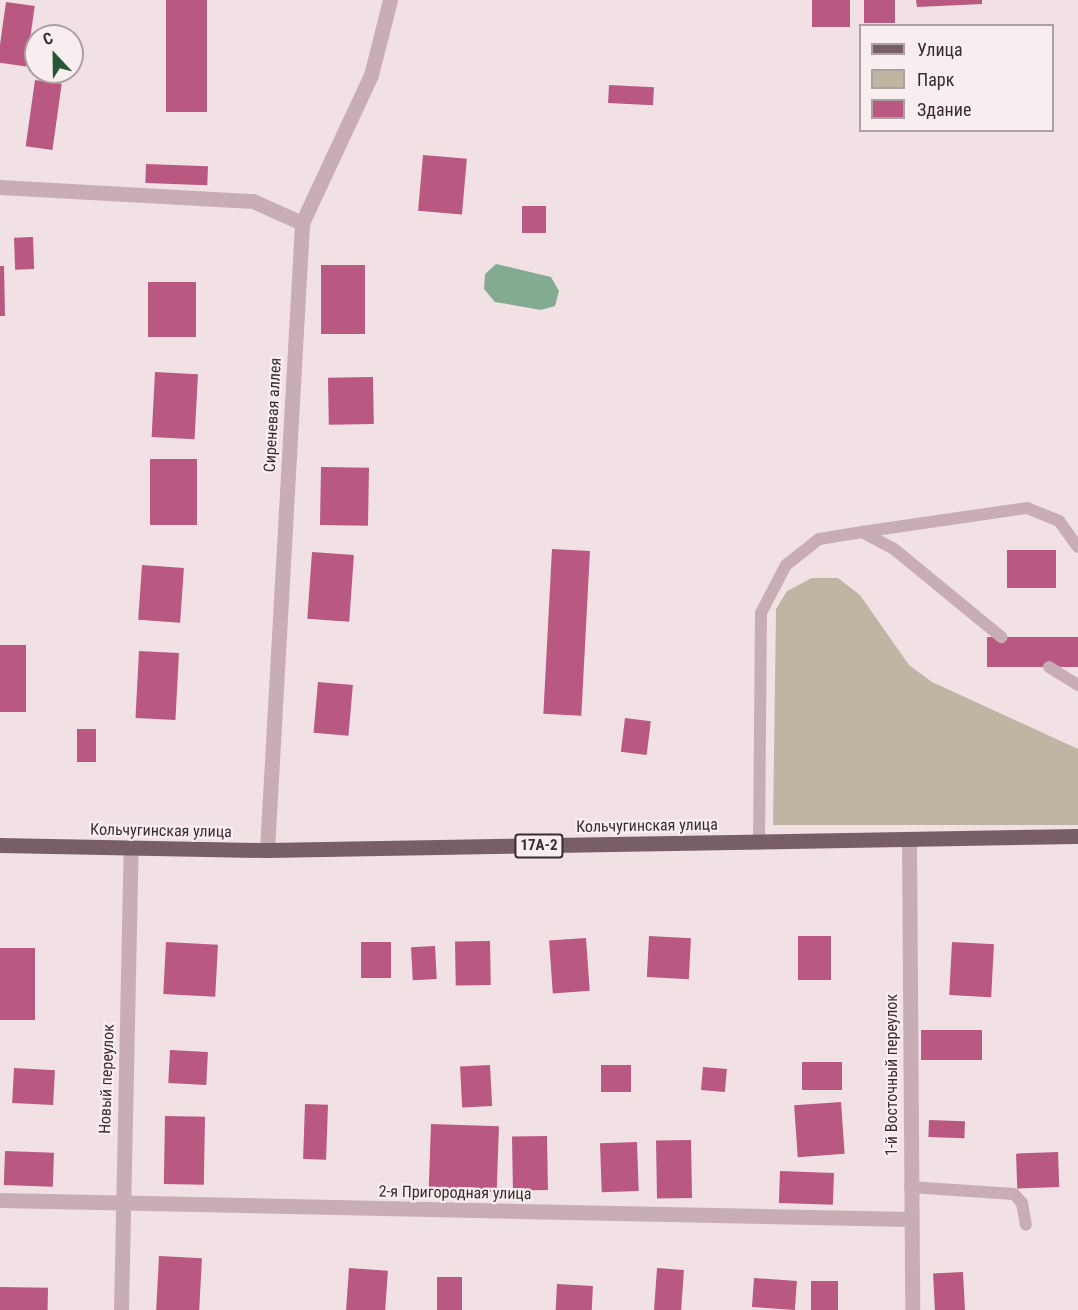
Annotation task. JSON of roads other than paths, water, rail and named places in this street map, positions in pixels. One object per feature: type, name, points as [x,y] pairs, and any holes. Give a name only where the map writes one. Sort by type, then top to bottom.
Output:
[{"type":"main road","name":"Кольчугинская улица","points":[[0,845],[267,850],[909,841],[1078,836]]},
{"type":"street","name":"Сиреневая аллея","points":[[267,850],[302,223],[371,75],[390,0]]},
{"type":"street","points":[[0,187],[253,201],[302,223]]},
{"type":"street","name":"1-й Восточный переулок","points":[[909,841],[912,1310]]},
{"type":"street","name":"Новый переулок","points":[[121,1310],[121,1205],[131,849]]},
{"type":"street","name":"2-я Пригородная улица","points":[[0,1200],[121,1205],[910,1219]]},
{"type":"lane","points":[[759,843],[761,613],[786,565],[819,539],[1027,508],[1059,521],[1078,547]]},
{"type":"lane","points":[[862,532],[894,549],[1001,637]]},
{"type":"lane","points":[[1049,667],[1078,685]]},
{"type":"lane","points":[[910,1187],[1014,1194],[1022,1203],[1026,1225]]}]
